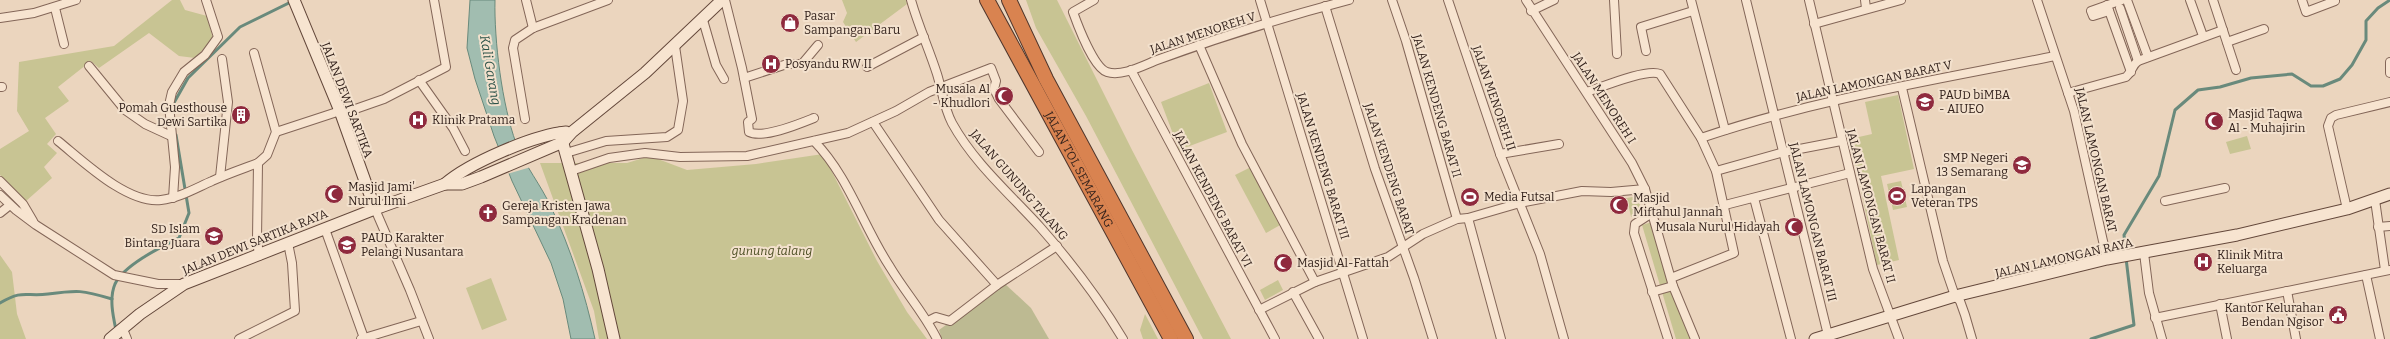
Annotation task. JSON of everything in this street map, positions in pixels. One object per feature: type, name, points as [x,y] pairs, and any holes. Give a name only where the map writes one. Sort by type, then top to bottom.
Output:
[{"type":"highway","name":"JALAN TOL SEMARANG","points":[[987,0],[1171,339]]},
{"type":"highway","name":"JALAN TOL SEMARANG","points":[[1009,0],[1046,79],[1186,339]]},
{"type":"main road","points":[[675,46],[722,0]]},
{"type":"main road","name":"JALAN DEWI SARTIKA","points":[[295,4],[340,112],[375,210]]},
{"type":"main road","name":"JALAN DEWI SARTIKA RAYA","points":[[445,184],[462,184],[552,148],[563,142],[572,132],[646,73],[675,46]]},
{"type":"main road","name":"JALAN DEWI SARTIKA RAYA","points":[[110,339],[123,333],[184,284],[259,256],[325,228],[445,184],[457,174],[476,164],[546,135],[563,142]]},
{"type":"main road","points":[[563,142],[598,269],[614,339]]},
{"type":"main road","name":"JALAN LAMONGAN RAYA","points":[[1815,339],[1889,318],[1956,296],[2108,258],[2142,254],[2224,238],[2347,209],[2390,194]]},
{"type":"street","points":[[0,18],[55,8],[76,0]]},
{"type":"street","points":[[173,198],[175,167],[168,105],[172,92],[184,72],[205,55],[218,37],[206,0]]},
{"type":"street","points":[[276,132],[384,99],[446,65],[434,0]]},
{"type":"street","points":[[526,0],[533,28]]},
{"type":"street","points":[[525,119],[513,43],[533,28],[608,0]]},
{"type":"street","points":[[725,0],[744,78],[752,119],[747,124],[750,133],[758,134],[783,129],[814,118]]},
{"type":"street","name":"JALAN GUNUNG TALANG","points":[[911,0],[941,87],[946,109],[959,135],[992,176],[1057,246],[1104,309],[1123,339]]},
{"type":"street","name":"JALAN MENOREH V","points":[[1094,0],[1073,12],[1095,60],[1102,69],[1111,73],[1131,70],[1199,44],[1349,0]]},
{"type":"street","name":"JALAN KENDENG BARAT III","points":[[1260,0],[1363,339]]},
{"type":"street","name":"JALAN KENDENG BARAT II","points":[[1392,0],[1406,41],[1457,219]]},
{"type":"street","name":"JALAN MENOREH II","points":[[1448,0],[1500,154],[1540,254],[1564,339]]},
{"type":"street","name":"JALAN MENOREH I","points":[[1526,0],[1531,11],[1587,92],[1632,163],[1645,189],[1671,278],[1695,339]]},
{"type":"street","points":[[1531,11],[1554,0]]},
{"type":"street","points":[[1614,0],[1617,54]]},
{"type":"street","points":[[1691,0],[1725,130]]},
{"type":"street","name":"JALAN LAMONGAN BARAT III","points":[[1746,0],[1828,336]]},
{"type":"street","name":"JALAN LAMONGAN BARAT II","points":[[1809,0],[1841,141],[1873,269],[1889,318],[1898,339]]},
{"type":"street","points":[[1814,24],[1866,4],[1901,0]]},
{"type":"street","name":"JALAN LAMONGAN BARAT","points":[[2037,0],[2068,93],[2108,258]]},
{"type":"street","points":[[2127,0],[2148,57]]},
{"type":"street","points":[[2190,0],[2203,36]]},
{"type":"street","points":[[2213,0],[2236,70]]},
{"type":"street","points":[[2302,0],[2306,12],[2320,3],[2335,0]]},
{"type":"street","points":[[2131,73],[2108,8],[2121,4],[2138,61]]},
{"type":"street","name":"JALAN KENDENG BARAT","points":[[1325,6],[1375,169],[1432,339]]},
{"type":"street","points":[[55,8],[64,44]]},
{"type":"street","points":[[1646,51],[1641,27],[1693,11]]},
{"type":"street","points":[[703,20],[716,65],[724,79]]},
{"type":"street","points":[[2227,42],[2264,29]]},
{"type":"street","points":[[2068,93],[2126,77],[2131,73],[2134,63],[2138,61],[2203,36],[2223,30]]},
{"type":"street","points":[[867,67],[924,37]]},
{"type":"street","points":[[1199,44],[1242,144],[1315,282]]},
{"type":"street","points":[[744,78],[787,64],[802,64],[818,45]]},
{"type":"street","points":[[563,142],[667,137],[678,130],[683,101],[675,46]]},
{"type":"street","points":[[58,141],[122,190],[142,199],[160,200],[173,198],[220,177],[258,163],[267,155],[276,132],[254,53]]},
{"type":"street","name":"JALAN LAMONGAN BARAT V","points":[[1701,138],[1773,115],[1832,101],[2055,56]]},
{"type":"street","points":[[220,177],[227,109],[222,59]]},
{"type":"street","points":[[89,66],[125,110],[144,124],[171,136]]},
{"type":"street","points":[[571,171],[609,158],[645,153],[680,157],[747,156],[848,133],[873,122],[941,87],[991,68],[996,81],[994,89],[1038,152]]},
{"type":"street","name":"JALAN KENDENG BARAT VI","points":[[1131,70],[1219,238],[1260,310],[1274,339]]},
{"type":"street","points":[[1587,92],[1627,79],[1658,73],[1701,138],[1716,171],[1734,253],[1671,278]]},
{"type":"street","points":[[419,80],[453,128],[466,151]]},
{"type":"street","points":[[1902,88],[1943,261],[1956,296],[1960,301],[1972,339]]},
{"type":"street","points":[[2347,209],[2329,122],[2336,116],[2390,102]]},
{"type":"street","points":[[873,122],[939,220],[997,285]]},
{"type":"street","points":[[814,141],[831,158],[889,267],[928,321],[937,339]]},
{"type":"street","points":[[1716,171],[1784,152],[1841,141]]},
{"type":"street","points":[[1500,154],[1559,144]]},
{"type":"street","points":[[258,163],[257,239],[259,256]]},
{"type":"street","points":[[1724,205],[1850,173]]},
{"type":"street","points":[[0,181],[23,204],[36,225]]},
{"type":"street","points":[[2165,201],[2224,188]]},
{"type":"street","points":[[1260,310],[1315,282],[1388,258],[1423,234],[1457,219],[1468,218],[1520,202],[1582,191],[1611,192],[1645,189]]},
{"type":"street","points":[[0,195],[10,205],[36,225],[114,275],[158,284],[184,284]]},
{"type":"street","points":[[1754,198],[1791,339]]},
{"type":"street","points":[[2155,318],[2387,270],[2378,228],[2375,200]]},
{"type":"street","points":[[0,213],[10,205]]},
{"type":"street","points":[[375,210],[410,290],[420,321],[429,339]]},
{"type":"street","points":[[1652,213],[1640,220],[1634,228],[1652,292],[1668,339]]},
{"type":"street","points":[[1468,218],[1501,339]]},
{"type":"street","points":[[2378,228],[2390,226]]},
{"type":"street","points":[[325,228],[362,338],[420,321]]},
{"type":"street","points":[[238,339],[295,312],[292,263],[288,243]]},
{"type":"street","points":[[928,321],[936,317],[950,321],[997,285],[1057,246]]},
{"type":"street","points":[[2142,254],[2155,318],[2162,339]]},
{"type":"street","points":[[2366,275],[2380,339]]},
{"type":"street","points":[[1652,292],[1674,286]]},
{"type":"street","points":[[2287,290],[2296,339]]},
{"type":"street","points":[[1293,292],[1319,339]]},
{"type":"street","points":[[2220,304],[2227,339]]},
{"type":"green space","points":[[172,0],[180,0],[185,10],[207,16],[213,39],[195,58],[179,56],[149,33],[99,68],[91,61],[58,87],[69,101],[45,118],[56,134],[47,144],[57,153],[44,167],[52,178],[26,201],[0,175],[0,149],[29,131],[17,111],[19,62],[114,46]]},
{"type":"green space","points":[[842,0],[906,0],[907,4],[856,42],[843,22],[847,13]]},
{"type":"green space","points":[[1026,0],[1057,0],[1132,150],[1231,339],[1203,339],[1086,116],[1036,28]]},
{"type":"green space","points":[[1209,83],[1227,132],[1179,150],[1161,102]]},
{"type":"green space","points":[[1898,95],[1914,169],[1881,176],[1899,260],[1877,265],[1850,139],[1872,134],[1865,102]]},
{"type":"green space","points":[[2247,136],[2251,149],[2230,154],[2226,142]]},
{"type":"green space","name":"gunung talang","points":[[823,154],[877,261],[907,312],[927,339],[599,339],[594,311],[540,163],[627,163],[650,156],[687,170],[756,164]]},
{"type":"green space","points":[[1251,167],[1282,224],[1266,233],[1235,175]]},
{"type":"green space","name":"Lapangan Veteran TPS","points":[[1901,181],[1907,207],[1893,210],[1887,184]]},
{"type":"green space","points":[[1638,196],[1642,215],[1631,217],[1627,198]]},
{"type":"green space","points":[[1652,222],[1692,339],[1676,339],[1642,225]]},
{"type":"green space","points":[[0,255],[12,272],[17,314],[26,339],[0,339]]},
{"type":"green space","points":[[491,278],[507,320],[482,330],[466,288]]},
{"type":"green space","points":[[1278,280],[1283,290],[1265,300],[1260,290]]},
{"type":"green space","points":[[1145,314],[1158,339],[1143,339],[1140,330]]},
{"type":"shaded area","points":[[1004,283],[1031,308],[1049,339],[942,339],[939,330]]},
{"type":"water","name":"Kali Garang","points":[[470,0],[495,0],[496,34],[500,72],[511,128],[516,143],[528,168],[547,199],[565,239],[587,305],[595,339],[571,339],[563,299],[551,263],[512,181],[494,136],[475,79],[467,48]]},
{"type":"pier","points":[[521,148],[531,167],[507,174],[500,157]]},
{"type":"waterway","points":[[2126,252],[2124,235],[2159,176],[2175,110],[2198,90],[2220,87],[2251,78],[2292,74],[2311,86],[2323,86],[2340,79],[2352,65],[2366,40],[2366,21],[2378,8],[2390,0]]},
{"type":"waterway","points":[[171,108],[188,78],[240,27],[293,1]]},
{"type":"waterway","points":[[116,330],[112,301],[115,284],[126,270],[134,263],[179,238],[189,213],[176,135]]},
{"type":"waterway","points":[[2091,339],[2134,325],[2126,258]]},
{"type":"waterway","points":[[0,303],[14,296],[24,294],[40,295],[74,291],[86,292],[112,299]]},
{"type":"place","name":"Pasar Sampangan Baru","points":[[790,23]]},
{"type":"place","name":"Posyandu RW II","points":[[771,64]]},
{"type":"place","name":"Musala Al - Khudlori","points":[[1004,96]]},
{"type":"place","name":"PAUD biMBA - AIUEO","points":[[1925,102]]},
{"type":"place","name":"Pomah Guesthouse Dewi Sartika","points":[[241,115]]},
{"type":"place","name":"Klinik Pratama","points":[[418,120]]},
{"type":"place","name":"Masjid Taqwa Al - Muhajirin","points":[[2214,121]]},
{"type":"place","name":"SMP Negeri 13 Semarang","points":[[2022,165]]},
{"type":"place","name":"Masjid Jami' Nurul Ilmi","points":[[334,194]]},
{"type":"place","name":"Lapangan Veteran TPS","points":[[1897,196]]},
{"type":"place","name":"Media Futsal","points":[[1470,197]]},
{"type":"place","name":"Masjid Miftahul Jannah","points":[[1619,205]]},
{"type":"place","name":"Gereja Kristen Jawa Sampangan Kradenan","points":[[488,213]]},
{"type":"place","name":"Musala Nurul Hidayah","points":[[1794,227]]},
{"type":"place","name":"SD Islam Bintang Juara","points":[[214,236]]},
{"type":"place","name":"PAUD Karakter Pelangi Nusantara","points":[[347,245]]},
{"type":"place","name":"Klinik Mitra Keluarga","points":[[2203,262]]},
{"type":"place","name":"Masjid Al-Fattah","points":[[1283,263]]},
{"type":"place","name":"Kantor Kelurahan Bendan Ngisor","points":[[2338,315]]}]
